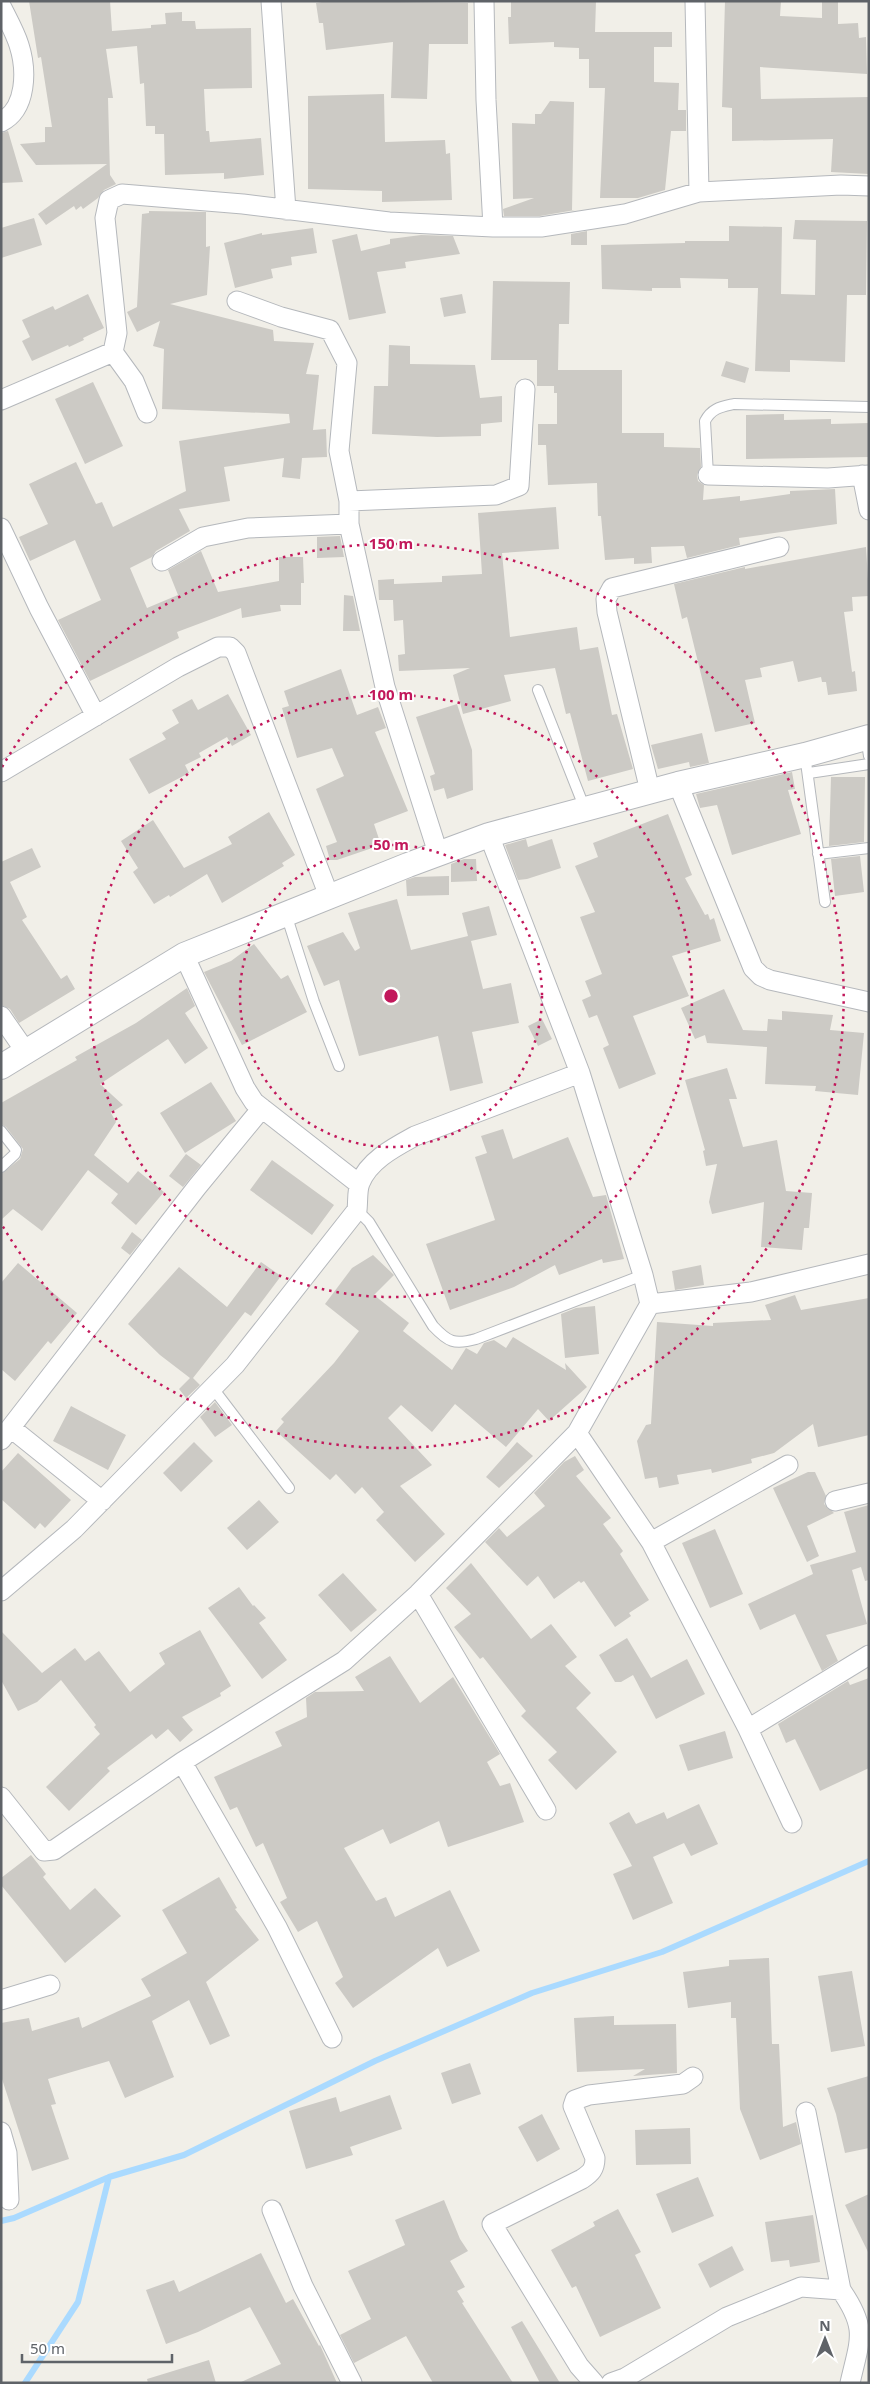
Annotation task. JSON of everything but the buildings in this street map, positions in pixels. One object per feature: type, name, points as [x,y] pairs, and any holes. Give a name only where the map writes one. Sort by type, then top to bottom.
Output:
[{"type":"street","points":[[270,1],[286,210]]},
{"type":"street","points":[[484,1],[486,100],[493,227]]},
{"type":"street","points":[[695,1],[698,192]]},
{"type":"street","points":[[1,6],[19,44],[22,90],[19,105],[8,118],[1,122]]},
{"type":"street","points":[[147,414],[134,381],[113,352],[116,332],[105,218],[109,200],[122,194],[389,222],[493,227],[541,227],[625,214],[698,192],[840,185],[869,186]]},
{"type":"street","points":[[237,301],[282,317],[330,330],[347,363],[339,451],[349,501],[349,524],[385,687],[438,853]]},
{"type":"street","points":[[1,400],[113,352]]},
{"type":"street","points":[[349,501],[496,495],[519,486],[525,390]]},
{"type":"street","points":[[708,476],[828,478],[865,475],[869,510]]},
{"type":"street","points":[[162,561],[203,537],[248,528],[349,524]]},
{"type":"street","points":[[2,533],[96,716]]},
{"type":"street","points":[[650,791],[607,612],[606,599],[612,588],[779,547]]},
{"type":"street","points":[[1,772],[178,667],[218,647],[230,647],[236,653],[329,896]]},
{"type":"street","points":[[1,1067],[184,955],[438,853],[489,835],[650,791],[678,784],[807,764],[868,743]]},
{"type":"street","points":[[678,784],[753,968],[761,976],[770,980],[869,1002]]},
{"type":"street","points":[[1,1797],[44,1851],[49,1852],[182,1762],[344,1661],[418,1594],[577,1433],[650,1304],[643,1275],[580,1073],[489,835]]},
{"type":"street","points":[[184,955],[245,1088],[254,1102],[359,1184]]},
{"type":"street","points":[[1,1016],[26,1052]]},
{"type":"street","points":[[1,1590],[74,1529],[235,1365],[357,1210],[359,1184],[372,1165],[392,1149],[415,1136],[580,1073]]},
{"type":"street","points":[[102,1501],[6,1434],[197,1187],[262,1108]]},
{"type":"street","points":[[650,1304],[751,1292],[869,1264]]},
{"type":"street","points":[[577,1433],[651,1542],[748,1729],[792,1822]]},
{"type":"street","points":[[651,1542],[788,1465]]},
{"type":"street","points":[[835,1501],[869,1493]]},
{"type":"street","points":[[418,1594],[546,1810]]},
{"type":"street","points":[[748,1729],[869,1656]]},
{"type":"street","points":[[182,1762],[278,1927],[332,2038]]},
{"type":"street","points":[[1,2000],[50,1985]]},
{"type":"street","points":[[595,2383],[579,2366],[492,2224],[582,2179],[595,2166],[595,2158],[574,2106],[575,2100],[578,2098],[682,2084],[692,2077]]},
{"type":"street","points":[[806,2112],[841,2290],[856,2311],[861,2336],[850,2383]]},
{"type":"street","points":[[1,2132],[8,2153],[10,2200]]},
{"type":"street","points":[[272,2210],[303,2286],[352,2383]]},
{"type":"street","points":[[611,2383],[625,2378],[727,2316],[801,2287],[841,2290]]},
{"type":"lane","points":[[708,476],[706,421],[709,414],[721,406],[734,404],[869,407]]},
{"type":"lane","points":[[538,690],[585,809]]},
{"type":"lane","points":[[824,902],[807,764],[869,764]]},
{"type":"lane","points":[[818,854],[869,848]]},
{"type":"lane","points":[[286,914],[314,1002],[339,1066]]},
{"type":"lane","points":[[1,1131],[16,1150],[15,1154],[1,1167]]},
{"type":"lane","points":[[357,1210],[369,1222],[434,1326],[445,1339],[454,1342],[476,1339],[643,1275]]},
{"type":"lane","points":[[212,1388],[289,1488]]},
{"type":"waterway","points":[[1,2221],[14,2218],[109,2177],[184,2155],[375,2061],[532,1993],[662,1952],[869,1861]]},
{"type":"waterway","points":[[25,2383],[78,2302],[109,2177]]}]
